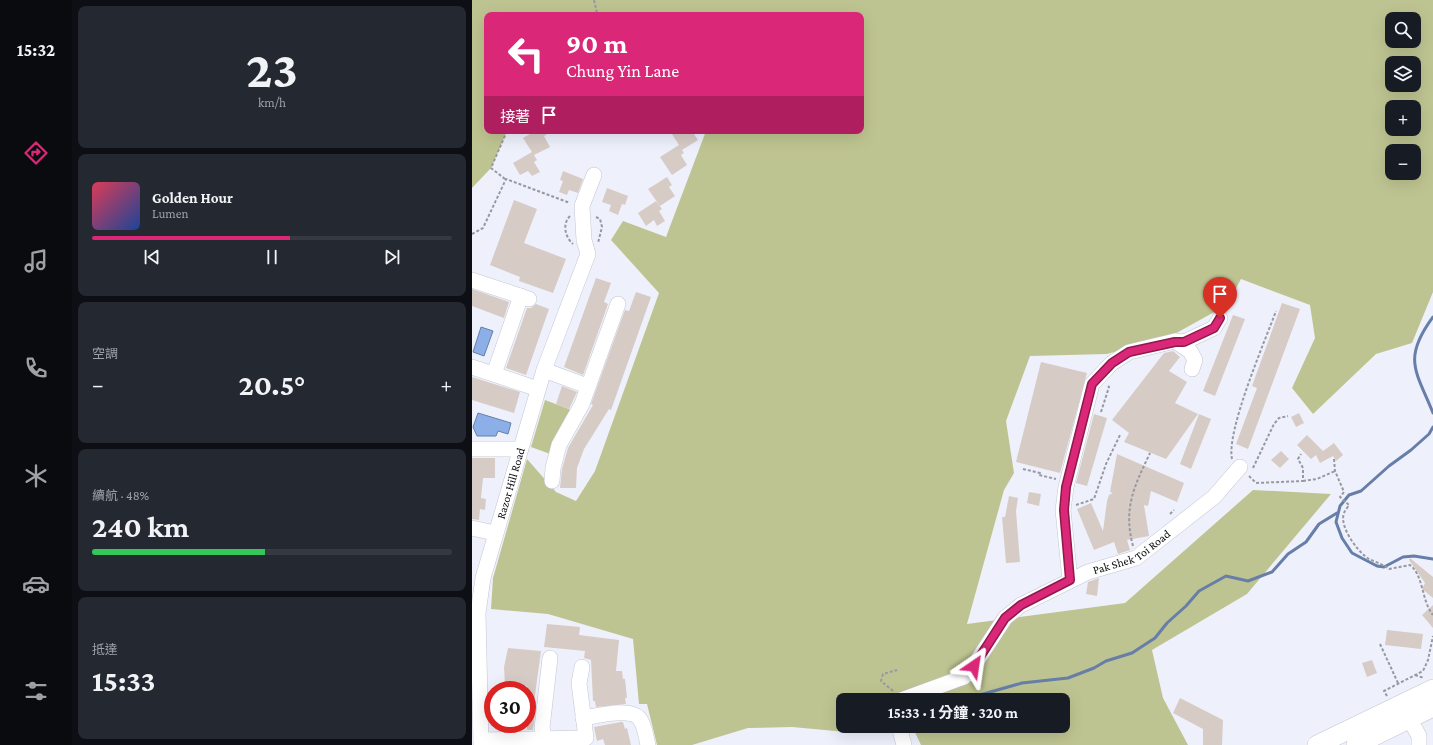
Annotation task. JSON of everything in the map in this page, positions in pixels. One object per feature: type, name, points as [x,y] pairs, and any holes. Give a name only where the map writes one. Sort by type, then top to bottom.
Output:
[{"type":"main road","points":[[1317,745],[1428,683]]},
{"type":"main road","points":[[1356,745],[1433,707]]},
{"type":"street","name":"Razor Hill Road","points":[[481,742],[478,577],[495,533],[544,370],[588,254],[582,206],[594,175]]},
{"type":"street","points":[[472,280],[525,298],[494,374]]},
{"type":"street","points":[[552,481],[553,468],[559,445],[577,415],[618,304]]},
{"type":"street","points":[[1070,580],[1064,510],[1067,482],[1092,384],[1112,363],[1129,352],[1175,342],[1184,342],[1214,328],[1220,318]]},
{"type":"street","points":[[1175,342],[1190,351],[1195,360],[1192,369]]},
{"type":"street","points":[[472,367],[538,389]]},
{"type":"street","points":[[544,370],[587,386]]},
{"type":"street","points":[[472,449],[520,449]]},
{"type":"street","name":"Pak Shek Toi Road","points":[[918,693],[964,677],[969,673],[1005,618],[1021,605],[1088,572],[1136,558],[1242,472]]},
{"type":"street","points":[[472,528],[495,533]]},
{"type":"street","points":[[545,739],[542,728],[550,658]]},
{"type":"street","points":[[481,742],[586,738],[579,683],[582,667]]},
{"type":"street","points":[[583,718],[622,713],[634,714],[642,723],[648,745]]},
{"type":"street","points":[[1409,718],[1419,736],[1419,745]]},
{"type":"street","points":[[901,733],[904,745]]},
{"type":"path","points":[[594,0],[597,12]]},
{"type":"path","points":[[506,134],[491,168],[506,179],[572,204]]},
{"type":"path","points":[[472,234],[483,228],[506,179]]},
{"type":"path","points":[[1276,311],[1248,388],[1233,436],[1232,457],[1242,472],[1256,483],[1317,479],[1335,471]]},
{"type":"path","points":[[1101,412],[1109,387]]},
{"type":"path","points":[[1242,472],[1274,424],[1279,418],[1288,416]]},
{"type":"path","points":[[1076,505],[1094,500],[1106,464],[1120,435]]},
{"type":"path","points":[[1136,558],[1129,525],[1129,506],[1137,479],[1150,453]]},
{"type":"path","points":[[1301,454],[1298,459],[1303,468],[1303,481]]},
{"type":"path","points":[[1334,459],[1335,471],[1344,492],[1340,497],[1349,505],[1344,513],[1343,519],[1349,537],[1367,557],[1380,562],[1389,569],[1410,565],[1419,578],[1428,608],[1433,615]]},
{"type":"path","points":[[1023,469],[1040,472],[1039,475],[1067,482]]},
{"type":"path","points":[[1384,690],[1423,671],[1428,660],[1433,636]]},
{"type":"path","points":[[1380,644],[1398,683]]},
{"type":"path","points":[[894,693],[881,681],[883,674],[897,670]]},
{"type":"path","points":[[1415,675],[1428,683]]},
{"type":"green space","points":[[472,0],[1433,0],[1433,292],[1412,343],[1376,354],[1313,414],[1292,388],[1315,338],[1310,305],[1241,279],[1227,305],[1171,336],[1107,354],[1030,356],[1006,421],[1014,473],[1004,490],[967,624],[1125,603],[1253,490],[1331,494],[1247,594],[1152,650],[1163,698],[1188,745],[921,745],[915,733],[1070,733],[1070,693],[836,693],[836,731],[792,727],[748,728],[692,745],[657,745],[647,704],[639,704],[633,639],[548,614],[491,609],[493,578],[527,459],[556,492],[576,501],[595,471],[659,293],[611,240],[623,221],[666,237],[705,134],[864,134],[864,12],[484,12],[484,134],[506,134],[491,168],[472,188]]},
{"type":"green space","points":[[545,400],[574,411],[553,455],[531,447]]},
{"type":"water","points":[[481,327],[493,331],[484,356],[473,352]]},
{"type":"water","points":[[478,413],[511,423],[508,434],[498,431],[496,436],[477,436],[473,427]]},
{"type":"building","points":[[530,134],[548,134],[544,136],[550,147],[534,155],[537,160],[534,162],[540,172],[532,176],[528,171],[520,175],[513,163],[532,152],[523,138]]},
{"type":"building","points":[[672,134],[694,134],[698,140],[682,150],[684,153],[681,155],[687,165],[672,175],[660,157],[679,145]]},
{"type":"building","points":[[563,171],[583,179],[578,193],[569,190],[567,195],[559,192],[563,181],[560,180]]},
{"type":"building","points":[[667,177],[672,185],[669,187],[675,196],[660,206],[648,189]]},
{"type":"building","points":[[607,188],[628,196],[625,205],[622,204],[618,215],[609,211],[611,205],[602,202]]},
{"type":"building","points":[[514,200],[537,209],[524,243],[566,259],[553,293],[519,281],[520,277],[490,265]]},
{"type":"building","points":[[656,201],[662,209],[659,211],[665,221],[657,226],[654,220],[646,226],[638,213]]},
{"type":"building","points":[[596,278],[611,283],[604,302],[608,304],[583,375],[564,367]]},
{"type":"building","points":[[472,289],[509,302],[504,318],[472,306]]},
{"type":"building","points":[[636,292],[651,297],[611,410],[609,409],[584,449],[577,468],[576,488],[560,488],[562,469],[568,448],[593,405],[591,404],[625,310],[629,311]]},
{"type":"building","points":[[1282,303],[1300,309],[1248,449],[1236,444],[1257,388],[1252,386]]},
{"type":"building","points":[[536,304],[549,309],[526,375],[506,368],[527,308],[531,308]]},
{"type":"building","points":[[1233,315],[1245,319],[1215,396],[1203,391]]},
{"type":"building","points":[[1173,351],[1180,357],[1169,371],[1187,382],[1175,403],[1198,414],[1166,459],[1124,442],[1129,433],[1112,420],[1164,353]]},
{"type":"building","points":[[1041,362],[1087,373],[1060,473],[1016,462]]},
{"type":"building","points":[[472,377],[520,392],[514,413],[472,400]]},
{"type":"building","points":[[562,386],[577,392],[569,409],[556,404]]},
{"type":"building","points":[[1299,413],[1304,423],[1296,427],[1291,417]]},
{"type":"building","points":[[1094,414],[1107,418],[1087,486],[1076,483]]},
{"type":"building","points":[[1199,414],[1211,419],[1191,469],[1180,464]]},
{"type":"building","points":[[1307,435],[1323,451],[1334,443],[1343,455],[1336,461],[1333,456],[1320,463],[1316,455],[1311,459],[1297,445]]},
{"type":"building","points":[[1281,451],[1289,459],[1280,468],[1271,460]]},
{"type":"building","points":[[1117,454],[1184,483],[1177,502],[1151,491],[1148,506],[1144,505],[1149,536],[1127,540],[1130,550],[1118,554],[1114,542],[1094,550],[1077,509],[1091,503],[1103,531],[1107,501],[1109,495],[1113,493],[1110,492]]},
{"type":"building","points":[[472,458],[495,458],[495,478],[483,478],[481,498],[486,499],[485,510],[480,509],[479,520],[472,519]]},
{"type":"building","points":[[1029,492],[1041,494],[1039,506],[1027,503]]},
{"type":"building","points":[[1009,496],[1018,498],[1016,511],[1020,562],[1006,563],[1002,517],[1005,517]]},
{"type":"building","points":[[1410,558],[1433,577],[1433,598],[1422,589],[1425,583],[1409,560]]},
{"type":"building","points":[[1099,578],[1097,596],[1086,594],[1088,582]]},
{"type":"building","points":[[1433,605],[1433,628],[1422,615]]},
{"type":"building","points":[[547,624],[580,627],[579,635],[619,640],[616,671],[622,671],[623,679],[625,679],[627,698],[625,698],[626,704],[596,707],[595,701],[593,701],[591,660],[584,658],[585,651],[544,647]]},
{"type":"building","points":[[1387,630],[1423,634],[1421,649],[1385,645]]},
{"type":"building","points":[[508,648],[541,651],[536,687],[536,681],[505,681],[504,667]]},
{"type":"building","points":[[1372,660],[1377,673],[1367,677],[1362,663]]},
{"type":"building","points":[[1180,698],[1223,720],[1222,745],[1203,745],[1203,729],[1173,713]]},
{"type":"building","points":[[623,722],[625,729],[627,728],[631,745],[605,745],[603,739],[597,741],[594,727]]},
{"type":"waterway","points":[[1433,317],[1423,331],[1415,355],[1417,375],[1433,413]]},
{"type":"waterway","points":[[1433,427],[1429,434],[1361,491],[1349,495],[1340,506],[1336,522],[1342,538],[1352,553],[1377,566],[1384,567],[1403,557],[1414,556],[1433,559]]},
{"type":"waterway","points":[[987,693],[1022,683],[1068,678],[1094,668],[1106,661],[1132,653],[1155,638],[1167,623],[1186,606],[1199,591],[1226,576],[1248,581],[1272,572],[1288,554],[1306,542],[1319,524],[1337,513]]},
{"type":"route","points":[[974,666],[1005,618],[1021,605],[1070,580],[1064,510],[1066,487],[1092,384],[1112,363],[1129,352],[1153,346],[1184,342],[1214,328],[1220,318]]}]
